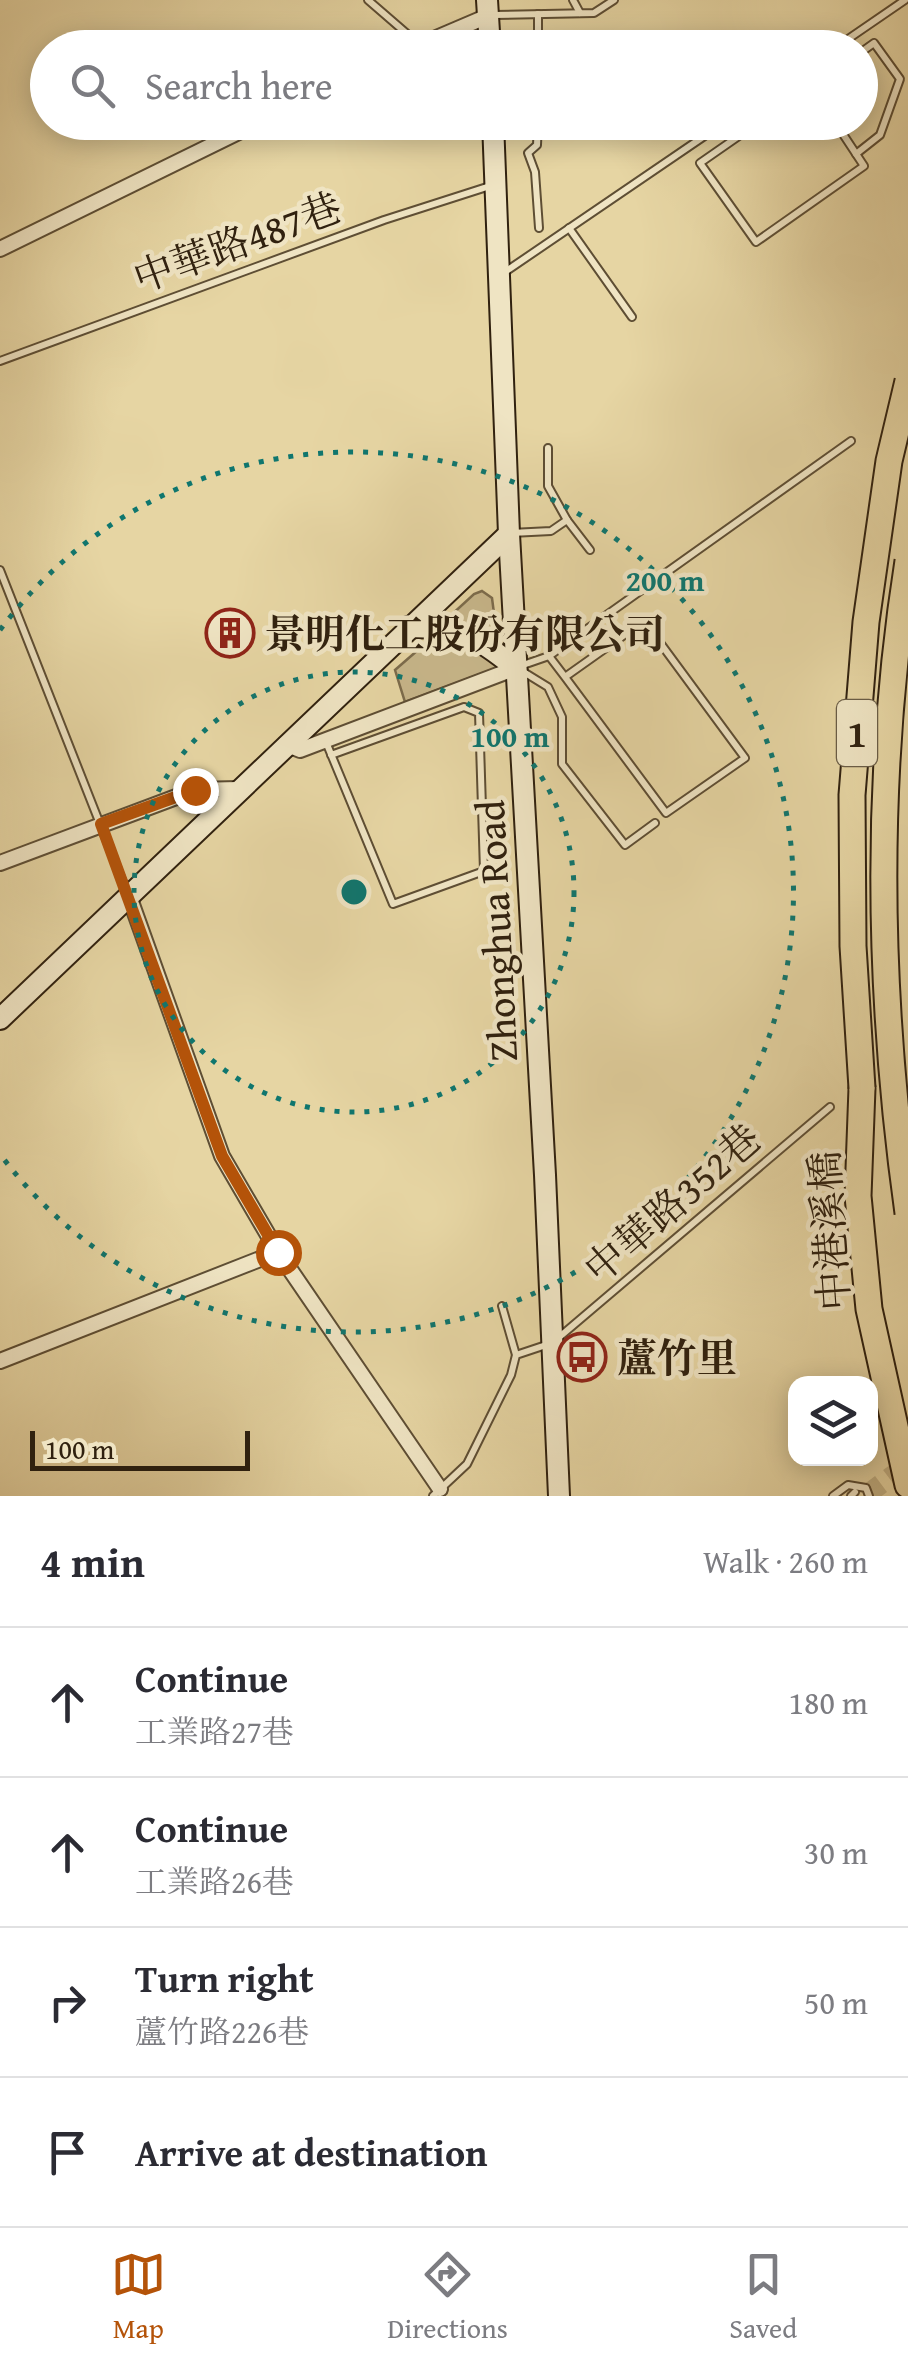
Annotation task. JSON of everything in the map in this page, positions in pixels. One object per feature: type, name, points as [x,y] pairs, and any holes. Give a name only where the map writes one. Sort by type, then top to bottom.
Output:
[{"type":"highway","name":"中港溪橋","points":[[908,381],[889,461],[866,622],[852,795],[852,946],[862,1088],[858,1196],[869,1309],[908,1486]]},
{"type":"highway","name":"1","points":[[908,561],[890,712],[884,852],[888,995],[908,1213]]},
{"type":"street","points":[[446,30],[488,8]]},
{"type":"street","points":[[0,250],[223,140]]},
{"type":"street","name":"Zhonghua Road","points":[[494,140],[509,534],[559,1496]]},
{"type":"street","points":[[0,1019],[509,534]]},
{"type":"street","points":[[408,627],[444,627],[470,635],[516,668]]},
{"type":"street","points":[[285,744],[300,750],[329,748],[516,668]]},
{"type":"street","points":[[0,862],[195,790],[238,789]]},
{"type":"street","points":[[128,896],[222,1156],[278,1252],[437,1492]]},
{"type":"street","points":[[0,1361],[278,1252]]},
{"type":"lane","points":[[368,0],[399,30]]},
{"type":"lane","points":[[573,0],[580,13]]},
{"type":"lane","points":[[488,8],[538,14],[594,13],[614,0]]},
{"type":"lane","points":[[861,30],[905,0]]},
{"type":"lane","points":[[538,14],[538,30]]},
{"type":"lane","points":[[878,49],[900,79],[878,137]]},
{"type":"lane","points":[[538,140],[538,145],[528,153],[535,172],[539,228]]},
{"type":"lane","points":[[500,275],[699,140]]},
{"type":"lane","points":[[732,140],[700,162],[756,242],[864,166],[847,140]]},
{"type":"lane","points":[[856,154],[874,140]]},
{"type":"lane","name":"中華路487巷","points":[[0,361],[384,220],[496,184]]},
{"type":"lane","points":[[569,228],[632,317]]},
{"type":"lane","points":[[516,668],[550,656],[851,440]]},
{"type":"lane","points":[[548,448],[548,486],[590,550]]},
{"type":"lane","points":[[509,534],[551,531],[568,520]]},
{"type":"lane","points":[[0,570],[128,896]]},
{"type":"lane","points":[[550,656],[564,677],[666,813],[746,758],[644,622],[564,677]]},
{"type":"lane","points":[[516,668],[548,687],[562,717],[562,764],[626,845],[655,823]]},
{"type":"lane","points":[[464,707],[479,713],[484,871],[393,904],[329,748],[464,707]]},
{"type":"lane","name":"中華路352巷","points":[[553,1342],[830,1107]]},
{"type":"lane","points":[[437,1492],[466,1464],[511,1376],[516,1355],[502,1306]]},
{"type":"lane","points":[[516,1355],[553,1342]]},
{"type":"lane","points":[[833,1496],[848,1485],[866,1488],[868,1496]]},
{"type":"shaded area","points":[[482,591],[492,598],[496,629],[486,636],[448,618]]},
{"type":"shaded area","points":[[458,639],[499,667],[405,702],[395,670],[426,643]]},
{"type":"tunnel","points":[[865,1496],[908,1464]]},
{"type":"place","name":"景明化工股份有限公司","points":[[230,633]]},
{"type":"place","name":"蘆竹里","points":[[582,1357]]},
{"type":"route","points":[[195,790],[101,824],[222,1156],[278,1252]]}]
